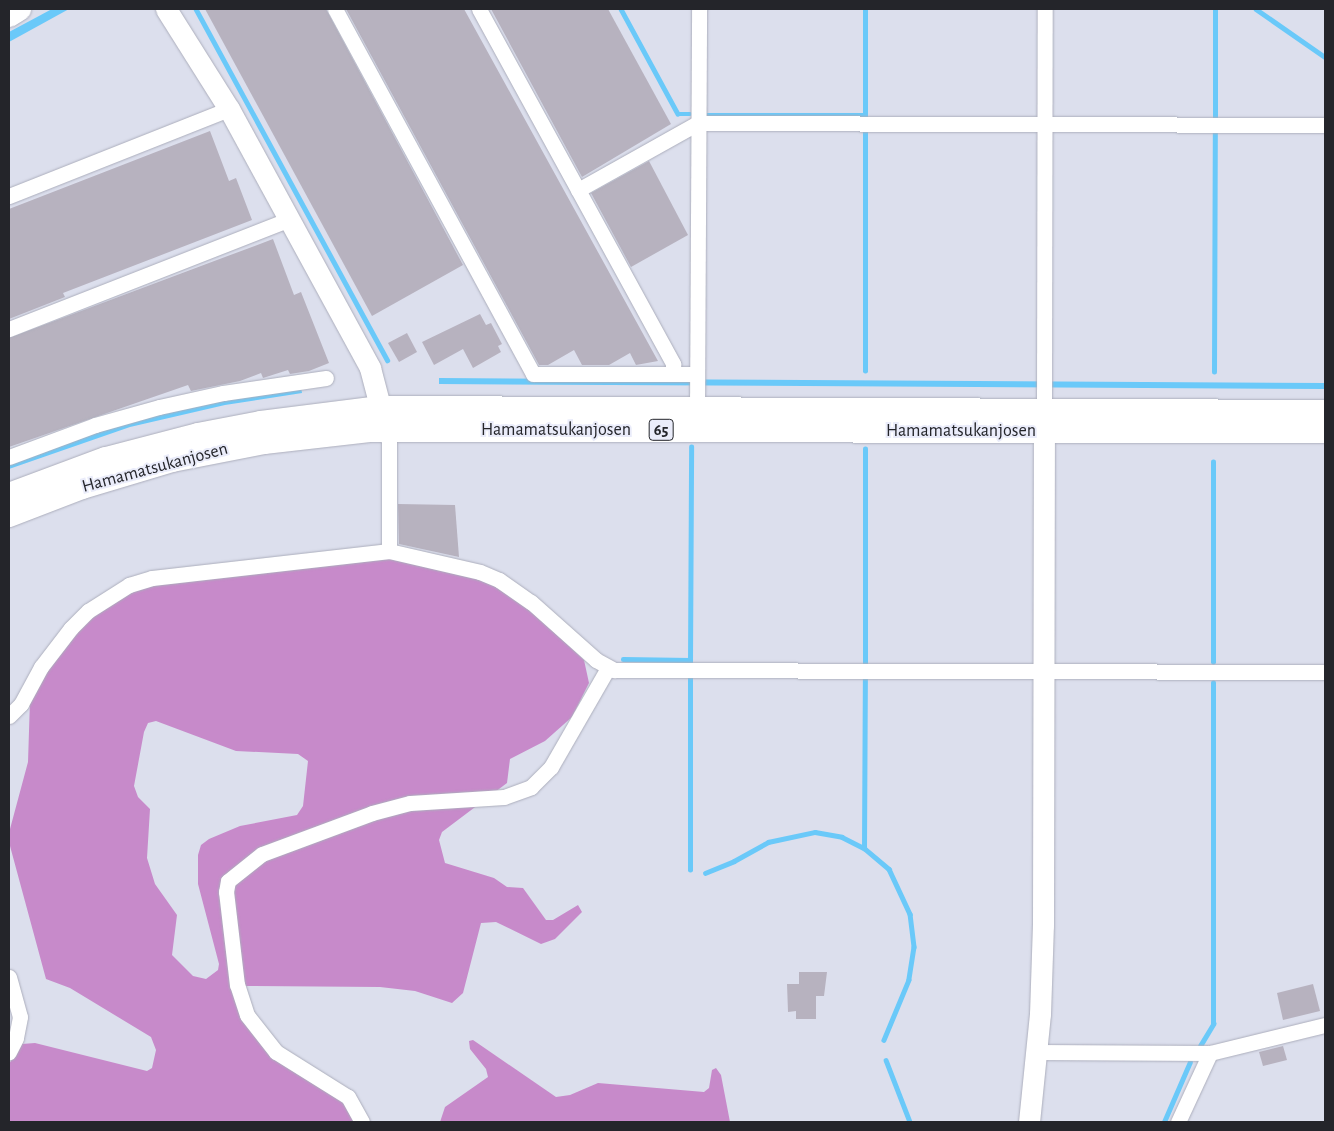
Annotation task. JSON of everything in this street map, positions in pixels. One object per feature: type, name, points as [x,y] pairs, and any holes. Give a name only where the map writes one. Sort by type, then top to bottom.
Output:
[{"type":"main road","name":"Hamamatsukanjosen","points":[[9,495],[106,459],[198,434],[261,423],[697,402],[1044,403],[1325,412]]},
{"type":"main road","name":"Hamamatsukanjosen","points":[[9,515],[112,477],[202,453],[295,437],[383,418],[1044,403],[1325,431]]},
{"type":"street","points":[[9,16],[20,9]]},
{"type":"street","points":[[166,9],[230,109],[370,368],[389,442],[389,551]]},
{"type":"street","points":[[335,9],[534,374],[697,375]]},
{"type":"street","points":[[479,9],[673,364],[673,374]]},
{"type":"street","points":[[697,402],[699,9]]},
{"type":"street","points":[[1029,1122],[1036,1052],[1043,926],[1045,9]]},
{"type":"street","points":[[9,196],[230,109]]},
{"type":"street","points":[[578,190],[698,123],[1325,125]]},
{"type":"street","points":[[9,329],[289,219]]},
{"type":"street","points":[[9,457],[95,425],[159,407],[255,388],[326,378]]},
{"type":"street","points":[[9,716],[21,704],[41,667],[71,628],[102,602],[129,585],[152,578],[389,551],[461,567],[499,580],[531,602],[608,668],[634,671],[1325,672]]},
{"type":"street","points":[[362,1122],[348,1097],[276,1052],[246,1015],[237,985],[226,892],[228,881],[262,854],[372,813],[410,803],[504,797],[531,787],[551,767],[608,668]]},
{"type":"street","points":[[9,977],[20,1016],[16,1038],[9,1052]]},
{"type":"street","points":[[1036,1052],[1210,1053],[1325,1025]]},
{"type":"street","points":[[1178,1122],[1210,1053]]},
{"type":"shaded area","points":[[390,558],[479,578],[513,594],[584,660],[589,683],[572,717],[545,741],[510,759],[507,783],[442,832],[439,840],[445,863],[494,878],[507,887],[523,888],[546,920],[553,920],[578,905],[582,912],[555,939],[541,944],[496,922],[481,923],[463,993],[452,1003],[415,991],[380,987],[241,986],[243,1017],[345,1100],[358,1122],[9,1122],[9,1064],[22,1044],[35,1043],[147,1071],[152,1068],[156,1050],[151,1037],[70,988],[46,979],[10,846],[10,829],[28,762],[30,700],[60,650],[93,616],[132,590],[154,583]],"holes":[[[156,721],[236,751],[298,754],[308,761],[303,806],[297,815],[240,826],[209,839],[201,845],[198,855],[198,884],[219,964],[218,970],[206,979],[193,976],[172,955],[177,915],[155,884],[147,858],[150,809],[138,797],[134,786],[144,732],[148,723]]]},
{"type":"shaded area","points":[[473,1040],[556,1097],[570,1095],[598,1083],[704,1092],[709,1088],[712,1070],[716,1068],[721,1075],[730,1122],[440,1122],[445,1107],[488,1077],[486,1069],[470,1049],[469,1041]]},
{"type":"water","points":[[52,9],[69,9],[9,42],[9,32]]},
{"type":"water","points":[[439,378],[1325,383],[1325,389],[439,384]]},
{"type":"water","points":[[301,387],[302,393],[225,405],[130,427],[9,469],[9,462],[66,441],[192,405]]},
{"type":"building","points":[[205,9],[326,9],[463,265],[372,316]]},
{"type":"building","points":[[346,9],[464,9],[658,361],[636,365],[630,353],[609,365],[582,365],[574,350],[548,365],[539,365]]},
{"type":"building","points":[[491,9],[608,9],[671,124],[582,177]]},
{"type":"building","points":[[210,131],[229,181],[236,178],[252,220],[63,293],[65,297],[9,319],[9,209]]},
{"type":"building","points":[[649,161],[688,235],[631,267],[591,193]]},
{"type":"building","points":[[273,239],[294,295],[301,292],[329,363],[309,371],[290,374],[288,370],[263,378],[261,373],[240,381],[191,391],[188,385],[9,447],[9,338]]},
{"type":"building","points":[[480,314],[486,325],[491,323],[502,344],[498,346],[501,352],[473,368],[463,349],[434,365],[422,342]]},
{"type":"building","points":[[407,333],[417,352],[399,362],[388,343]]},
{"type":"building","points":[[398,504],[455,505],[459,557],[399,544]]},
{"type":"building","points":[[799,972],[827,972],[824,996],[816,996],[816,1019],[796,1019],[796,1011],[788,1012],[787,984],[799,984]]},
{"type":"building","points":[[1313,984],[1320,1011],[1283,1020],[1277,993]]},
{"type":"building","points":[[1283,1046],[1287,1060],[1263,1066],[1259,1052]]},
{"type":"waterway","points":[[196,9],[387,360]]},
{"type":"waterway","points":[[621,9],[678,114],[690,114]]},
{"type":"waterway","points":[[865,9],[865,116]]},
{"type":"waterway","points":[[1215,9],[1215,117]]},
{"type":"waterway","points":[[1256,9],[1325,57]]},
{"type":"waterway","points":[[707,115],[865,115]]},
{"type":"waterway","points":[[865,131],[865,371]]},
{"type":"waterway","points":[[1214,372],[1215,132]]},
{"type":"waterway","points":[[690,663],[691,447]]},
{"type":"waterway","points":[[865,449],[865,664]]},
{"type":"waterway","points":[[1213,462],[1213,662]]},
{"type":"waterway","points":[[623,659],[690,660]]},
{"type":"waterway","points":[[690,678],[690,870]]},
{"type":"waterway","points":[[864,848],[865,678]]},
{"type":"waterway","points":[[1200,1046],[1213,1024],[1213,683]]},
{"type":"waterway","points":[[705,873],[734,861],[768,842],[815,832],[842,837],[864,848],[889,869],[910,914],[914,947],[909,980],[884,1040]]},
{"type":"waterway","points":[[886,1060],[910,1122]]},
{"type":"waterway","points":[[1164,1122],[1190,1062]]}]
